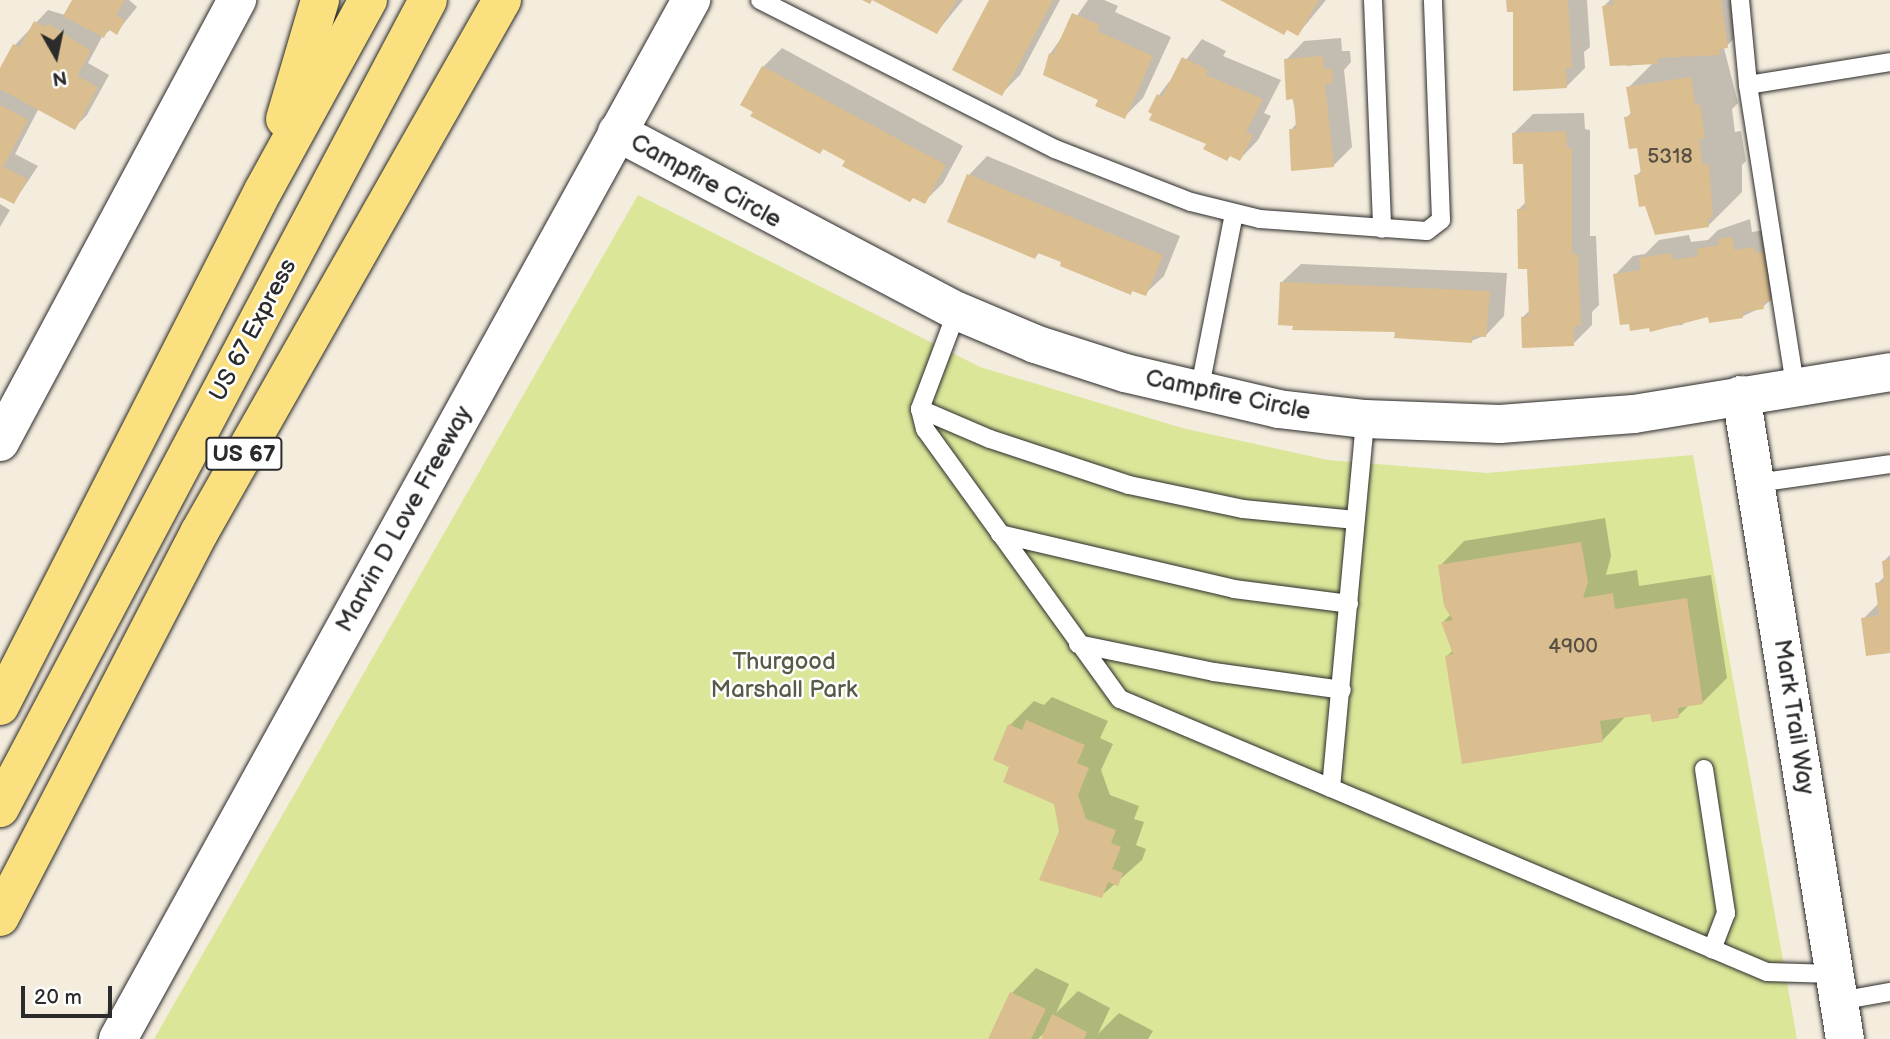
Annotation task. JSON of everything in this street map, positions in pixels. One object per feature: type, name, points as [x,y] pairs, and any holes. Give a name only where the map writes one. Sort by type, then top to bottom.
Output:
[{"type":"highway","points":[[263,191],[320,0]]},
{"type":"highway","points":[[0,706],[263,191],[368,0]]},
{"type":"highway","name":"US 67 Express","points":[[0,808],[428,0]]},
{"type":"highway","name":"US 67","points":[[0,916],[199,533],[502,0]]},
{"type":"street","points":[[0,442],[237,0]]},
{"type":"street","name":"Marvin D Love Freeway","points":[[118,1039],[691,0]]},
{"type":"street","name":"Campfire Circle","points":[[617,132],[957,311],[1035,344],[1199,392],[1279,409],[1365,419],[1500,424],[1634,414],[1890,372]]},
{"type":"street","name":"Mark Trail Way","points":[[1741,395],[1845,1039]]},
{"type":"lane","points":[[760,0],[1055,149],[1234,214],[1427,231],[1441,220],[1433,0]]},
{"type":"lane","points":[[1373,0],[1382,229]]},
{"type":"lane","points":[[1743,0],[1748,85],[1795,386]]},
{"type":"lane","points":[[1748,85],[1890,62]]},
{"type":"lane","points":[[1199,392],[1234,214]]},
{"type":"lane","points":[[957,311],[920,409],[925,429],[1120,699],[1767,972],[1837,987],[1890,992]]},
{"type":"lane","points":[[920,409],[990,439],[1129,485],[1242,509],[1355,520]]},
{"type":"lane","points":[[1331,788],[1365,419]]},
{"type":"lane","points":[[1757,483],[1890,464]]},
{"type":"lane","points":[[1000,534],[1222,587],[1349,604]]},
{"type":"lane","points":[[1078,643],[1214,672],[1342,690]]},
{"type":"lane","points":[[1704,769],[1726,913],[1712,949]]},
{"type":"green space","name":"Thurgood Marshall Park","points":[[638,195],[980,367],[1182,428],[1328,460],[1487,473],[1693,455],[1797,1039],[154,1039]]},
{"type":"building","points":[[72,0],[125,0],[116,15],[125,20],[117,35],[108,29],[104,38],[63,16]]},
{"type":"building","points":[[872,0],[957,0],[937,34]]},
{"type":"building","points":[[989,0],[1053,0],[1002,96],[952,70]]},
{"type":"building","points":[[1220,0],[1319,0],[1298,36],[1287,30],[1284,35]]},
{"type":"building","points":[[1506,0],[1568,0],[1572,68],[1566,68],[1567,88],[1513,91],[1513,12],[1507,12]]},
{"type":"building","points":[[1614,0],[1721,0],[1728,48],[1719,49],[1720,55],[1657,58],[1658,64],[1610,66],[1602,6],[1614,4]]},
{"type":"building","points":[[1072,13],[1100,25],[1097,31],[1153,56],[1125,119],[1095,106],[1098,100],[1043,75],[1049,53],[1053,55]]},
{"type":"building","points":[[34,21],[45,27],[47,23],[91,51],[77,76],[98,87],[75,130],[0,89],[0,68],[13,44],[20,47]]},
{"type":"building","points":[[1323,56],[1324,69],[1332,69],[1333,83],[1325,84],[1334,167],[1291,171],[1289,129],[1296,129],[1294,99],[1286,100],[1284,59]]},
{"type":"building","points":[[1182,57],[1208,70],[1206,75],[1263,99],[1246,132],[1253,135],[1240,161],[1230,156],[1227,161],[1203,149],[1206,144],[1149,120],[1152,114],[1148,112],[1157,94],[1162,97]]},
{"type":"building","points":[[762,66],[946,165],[925,204],[913,198],[910,202],[842,166],[845,161],[823,149],[820,154],[750,116],[753,112],[740,105]]},
{"type":"building","points":[[1691,77],[1695,105],[1700,104],[1705,138],[1699,139],[1703,165],[1709,164],[1713,217],[1708,218],[1709,227],[1655,235],[1645,206],[1639,207],[1634,175],[1641,174],[1637,148],[1629,149],[1624,117],[1631,116],[1626,87]]},
{"type":"building","points":[[0,105],[28,120],[3,167],[27,179],[14,204],[0,197]]},
{"type":"building","points":[[1566,131],[1567,148],[1572,148],[1572,254],[1578,254],[1581,326],[1574,326],[1574,346],[1522,348],[1521,317],[1529,316],[1527,269],[1518,269],[1517,209],[1525,209],[1523,164],[1513,164],[1512,133]]},
{"type":"building","points":[[967,174],[1163,255],[1146,296],[1132,291],[1131,295],[1060,266],[1061,262],[1038,253],[1035,259],[947,222]]},
{"type":"building","points":[[1732,237],[1734,250],[1754,247],[1755,253],[1764,251],[1771,301],[1763,302],[1764,309],[1743,312],[1743,318],[1709,323],[1708,317],[1650,332],[1649,328],[1630,331],[1629,324],[1620,325],[1613,274],[1641,270],[1639,258],[1671,253],[1672,260],[1698,256],[1697,249],[1719,245],[1718,239]]},
{"type":"building","points":[[1280,282],[1490,291],[1486,337],[1473,336],[1472,343],[1394,338],[1395,332],[1292,330],[1293,326],[1278,325]]},
{"type":"building","points":[[1581,542],[1588,582],[1583,598],[1613,593],[1615,609],[1687,598],[1703,704],[1678,708],[1679,718],[1652,722],[1650,714],[1600,721],[1603,742],[1462,764],[1445,656],[1453,654],[1441,622],[1453,620],[1444,606],[1438,565]]},
{"type":"building","points":[[1890,560],[1890,653],[1866,656],[1861,618],[1879,616],[1875,583],[1884,582],[1882,561]]},
{"type":"building","points":[[1026,720],[1085,745],[1077,763],[1089,768],[1078,795],[1086,819],[1116,830],[1111,843],[1121,847],[1112,869],[1123,873],[1118,886],[1108,882],[1102,898],[1039,880],[1059,831],[1054,804],[1003,782],[1009,767],[993,760],[1008,724],[1022,730]]},
{"type":"building","points":[[1010,992],[1046,1009],[1031,1039],[988,1039]]},
{"type":"building","points":[[1052,1014],[1087,1032],[1084,1039],[1041,1039]]}]
